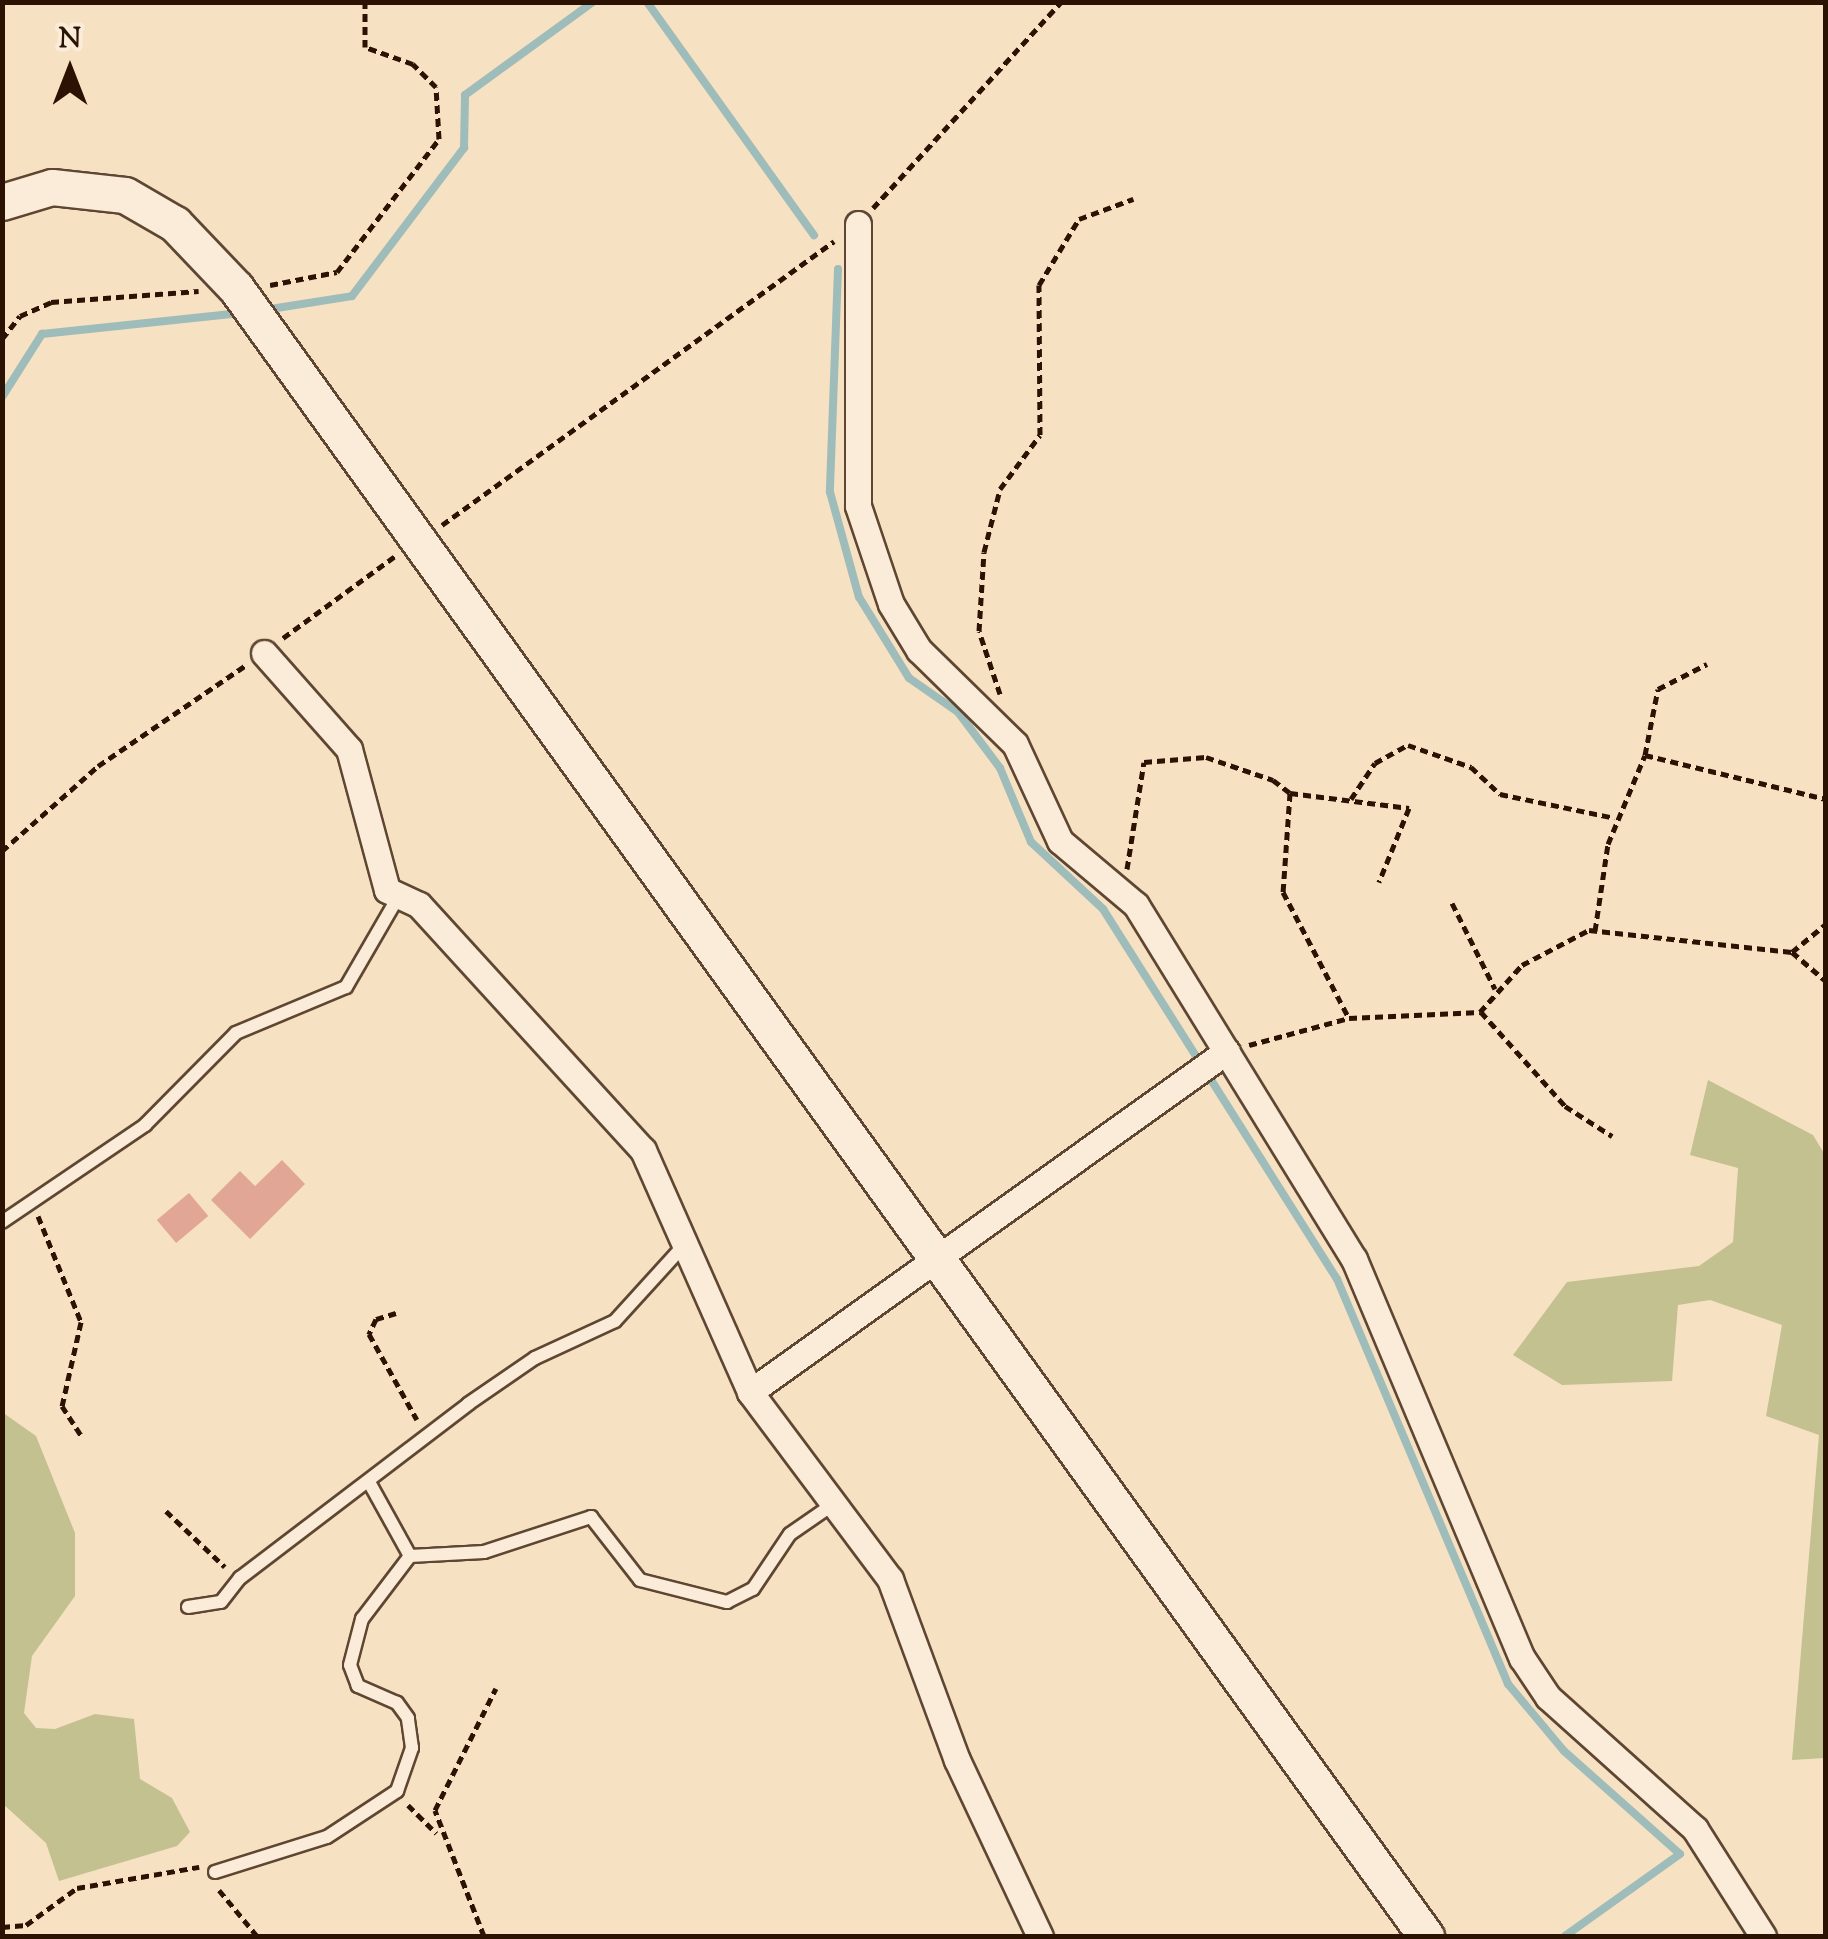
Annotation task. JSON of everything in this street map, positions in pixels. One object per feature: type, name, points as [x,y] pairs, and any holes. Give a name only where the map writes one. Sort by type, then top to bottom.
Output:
[{"type":"street","points":[[2,202],[52,187],[125,195],[164,215],[236,288],[1426,1936]]},
{"type":"street","points":[[858,224],[862,530],[919,650],[1015,744],[1060,841],[1118,884],[1222,1056],[1354,1259],[1522,1658],[1568,1720],[1696,1828],[1763,1936]]},
{"type":"street","points":[[264,653],[349,749],[380,875],[397,899],[419,905],[623,1123],[686,1242],[750,1392],[890,1579],[957,1760],[1040,1936]]},
{"type":"street","points":[[750,1392],[938,1263],[1222,1056]]},
{"type":"lane","points":[[2,1222],[165,1108],[236,1033],[346,986],[397,899]]},
{"type":"lane","points":[[188,1607],[222,1602],[240,1578],[429,1433],[535,1358],[615,1321],[686,1242]]},
{"type":"lane","points":[[369,1482],[410,1556]]},
{"type":"lane","points":[[215,1872],[327,1837],[398,1791],[412,1748],[408,1718],[398,1703],[358,1686],[350,1664],[362,1619],[410,1556],[484,1552],[591,1517],[640,1580],[727,1602],[753,1589],[790,1534],[832,1505]]},
{"type":"path","points":[[2,338],[20,316],[51,302],[236,288],[338,272],[438,139],[436,87],[413,64],[365,48],[365,2]]},
{"type":"path","points":[[2,851],[98,766],[264,653],[858,224],[1061,2]]},
{"type":"path","points":[[1015,744],[979,631],[990,516],[1040,435],[1039,285],[1079,219],[1133,199]]},
{"type":"path","points":[[1595,931],[1616,818],[1645,755],[1658,689],[1707,664]]},
{"type":"path","points":[[1351,799],[1375,763],[1408,745],[1471,767],[1500,794],[1616,818]]},
{"type":"path","points":[[1645,755],[1826,799]]},
{"type":"path","points":[[1118,884],[1136,847],[1144,762],[1219,759],[1290,794],[1409,808],[1380,882]]},
{"type":"path","points":[[1290,794],[1283,892],[1349,1018]]},
{"type":"path","points":[[1452,902],[1496,990]]},
{"type":"path","points":[[1792,952],[1826,924]]},
{"type":"path","points":[[1480,1012],[1496,990],[1540,953],[1595,931],[1792,952],[1826,981]]},
{"type":"path","points":[[1222,1056],[1349,1018],[1480,1012]]},
{"type":"path","points":[[1480,1012],[1565,1106],[1612,1136]]},
{"type":"path","points":[[30,1202],[82,1322],[62,1406],[82,1435]]},
{"type":"path","points":[[396,1312],[370,1325],[373,1353],[429,1433]]},
{"type":"path","points":[[166,1511],[240,1578]]},
{"type":"path","points":[[484,1936],[438,1835],[435,1810],[474,1748],[496,1688]]},
{"type":"path","points":[[398,1791],[438,1835]]},
{"type":"path","points":[[2,1927],[26,1925],[77,1888],[178,1864],[215,1872],[227,1905],[257,1936]]},
{"type":"shaded area","points":[[1708,1080],[1813,1135],[1825,1155],[1825,1758],[1792,1760],[1819,1435],[1766,1416],[1782,1325],[1710,1300],[1678,1305],[1672,1381],[1562,1385],[1513,1355],[1567,1282],[1699,1266],[1733,1242],[1738,1168],[1690,1155]]},
{"type":"shaded area","points":[[2,1412],[36,1436],[75,1533],[75,1596],[32,1656],[24,1713],[36,1728],[55,1729],[95,1714],[134,1719],[140,1779],[172,1798],[190,1832],[177,1846],[59,1881],[46,1843],[3,1804]]},
{"type":"building","points":[[282,1160],[305,1184],[250,1239],[211,1200],[240,1171],[255,1186]]},
{"type":"building","points":[[189,1193],[208,1216],[176,1243],[157,1220]]},
{"type":"waterway","points":[[264,310],[352,296],[464,148],[465,95],[593,2]]},
{"type":"waterway","points":[[647,2],[814,235]]},
{"type":"waterway","points":[[838,269],[830,492],[859,597],[909,678],[958,712],[1000,768],[1031,842],[1103,909],[1337,1279],[1508,1684],[1564,1751],[1680,1854],[1565,1936]]},
{"type":"waterway","points":[[2,397],[42,334],[241,313]]}]
